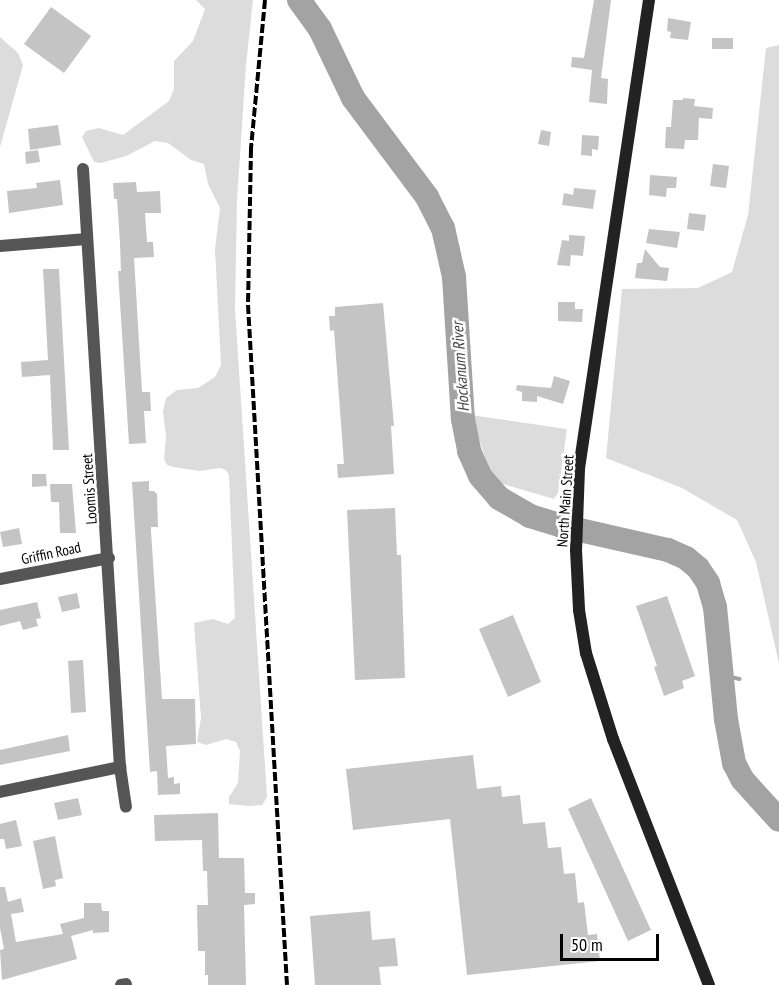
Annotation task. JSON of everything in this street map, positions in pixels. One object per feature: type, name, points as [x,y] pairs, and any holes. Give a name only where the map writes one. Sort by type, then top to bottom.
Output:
[{"type":"main road","name":"North Main Street","points":[[649,0],[579,469],[576,511],[579,610],[586,654],[598,694],[709,985]]},
{"type":"street","name":"Loomis Street","points":[[83,169],[109,558],[120,766],[126,807]]},
{"type":"street","points":[[0,246],[87,239]]},
{"type":"street","name":"Griffin Road","points":[[0,579],[109,558]]},
{"type":"street","points":[[0,792],[120,766]]},
{"type":"shaded area","points":[[196,0],[253,0],[237,200],[235,309],[267,797],[262,805],[249,806],[229,804],[229,797],[238,783],[240,751],[236,742],[226,739],[206,745],[197,742],[201,718],[194,623],[213,619],[228,624],[235,618],[229,475],[226,470],[220,468],[199,471],[174,467],[167,465],[164,459],[166,437],[163,411],[166,398],[177,390],[198,388],[215,377],[221,365],[215,249],[220,208],[208,184],[204,164],[191,160],[168,143],[155,141],[126,156],[101,163],[94,162],[82,137],[86,131],[99,128],[123,135],[169,101],[174,89],[174,61],[193,41],[205,9]]},
{"type":"shaded area","points":[[0,37],[18,53],[23,65],[0,147]]},
{"type":"shaded area","points":[[779,45],[779,664],[756,562],[737,520],[682,488],[606,458],[622,289],[698,288],[732,272],[748,215],[766,48]]},
{"type":"shaded area","points":[[471,415],[567,429],[558,493],[554,499],[493,481]]},
{"type":"building","points":[[594,0],[611,0],[601,78],[608,79],[607,104],[589,102],[592,70],[571,67],[572,57],[584,58]]},
{"type":"building","points":[[51,7],[91,36],[64,73],[24,44]]},
{"type":"building","points":[[668,18],[691,22],[688,40],[670,38],[671,32],[667,31]]},
{"type":"building","points":[[712,38],[733,38],[733,49],[712,49]]},
{"type":"building","points":[[683,98],[695,99],[694,106],[713,108],[712,119],[699,118],[698,140],[685,140],[684,149],[665,148],[666,127],[671,127],[673,100],[683,100]]},
{"type":"building","points":[[58,125],[61,145],[30,150],[28,129]]},
{"type":"building","points":[[541,130],[551,132],[549,146],[538,144]]},
{"type":"building","points":[[582,135],[599,136],[598,150],[592,149],[592,156],[581,155]]},
{"type":"building","points":[[38,150],[40,162],[26,164],[25,152]]},
{"type":"building","points":[[713,164],[729,166],[726,188],[710,186]]},
{"type":"building","points":[[650,175],[677,177],[676,188],[667,188],[666,197],[649,195]]},
{"type":"building","points":[[60,180],[63,205],[9,213],[7,191],[37,188],[36,183]]},
{"type":"building","points":[[136,182],[137,192],[160,191],[161,213],[145,213],[147,242],[153,242],[154,257],[134,258],[142,392],[150,392],[151,411],[144,411],[146,443],[129,444],[118,271],[121,271],[120,243],[117,199],[114,199],[113,183]]},
{"type":"building","points":[[574,188],[596,190],[593,209],[562,205],[564,193],[573,195]]},
{"type":"building","points":[[689,213],[706,215],[704,231],[687,229]]},
{"type":"building","points":[[649,229],[680,232],[677,248],[646,243]]},
{"type":"building","points":[[569,235],[585,236],[583,256],[571,255],[570,266],[557,265],[562,240],[569,241]]},
{"type":"building","points":[[645,249],[660,267],[669,268],[667,281],[635,278],[637,263],[642,263]]},
{"type":"building","points":[[43,269],[59,269],[69,450],[53,450],[50,375],[22,377],[21,362],[48,360]]},
{"type":"building","points":[[558,302],[575,302],[575,309],[583,309],[582,322],[558,321]]},
{"type":"building","points":[[383,303],[394,426],[391,426],[394,474],[338,478],[337,464],[344,464],[334,330],[330,331],[329,316],[335,316],[335,307]]},
{"type":"building","points":[[554,376],[570,381],[563,404],[537,396],[537,402],[522,401],[522,392],[516,390],[517,385],[551,388]]},
{"type":"building","points":[[32,474],[46,474],[47,486],[32,487]]},
{"type":"building","points":[[149,481],[149,491],[157,494],[158,527],[151,527],[151,531],[162,699],[195,699],[196,744],[166,746],[168,778],[174,777],[174,784],[180,783],[180,794],[158,795],[157,771],[150,772],[132,482]]},
{"type":"building","points":[[50,484],[72,484],[76,533],[60,533],[59,502],[51,502]]},
{"type":"building","points":[[395,508],[397,555],[401,555],[405,678],[355,680],[347,510]]},
{"type":"building","points":[[19,528],[22,544],[3,547],[0,532]]},
{"type":"building","points":[[77,593],[80,608],[62,612],[58,597]]},
{"type":"building","points":[[667,596],[695,676],[682,681],[684,688],[664,696],[654,667],[657,666],[636,606]]},
{"type":"building","points":[[37,602],[41,618],[36,619],[38,626],[23,630],[20,621],[0,626],[0,610]]},
{"type":"building","points":[[513,615],[541,682],[508,697],[479,629]]},
{"type":"building","points":[[83,660],[86,712],[71,713],[68,661]]},
{"type":"building","points":[[68,735],[70,751],[0,765],[0,750]]},
{"type":"building","points":[[473,755],[477,789],[501,786],[502,797],[520,795],[523,824],[545,822],[548,848],[561,847],[564,874],[575,873],[578,903],[584,902],[588,935],[597,934],[600,961],[467,975],[450,819],[353,830],[346,769]]},
{"type":"building","points":[[78,798],[82,815],[58,820],[54,803]]},
{"type":"building","points":[[591,798],[651,930],[628,941],[568,809]]},
{"type":"building","points":[[218,813],[219,858],[244,858],[245,893],[255,893],[255,904],[244,905],[246,985],[208,985],[208,975],[205,975],[205,951],[198,951],[197,905],[208,905],[207,871],[203,871],[202,840],[155,841],[154,815]]},
{"type":"building","points":[[16,820],[22,846],[6,849],[4,839],[0,839],[0,824]]},
{"type":"building","points":[[55,836],[63,878],[55,880],[56,886],[43,889],[33,841]]},
{"type":"building","points":[[0,887],[5,887],[8,902],[21,898],[24,912],[11,914],[16,942],[63,934],[60,924],[84,918],[84,903],[101,903],[102,911],[109,911],[109,932],[93,933],[93,930],[71,936],[77,959],[2,980],[0,950],[4,949],[0,928]]},
{"type":"building","points":[[370,911],[372,940],[395,938],[398,966],[379,967],[381,985],[315,985],[310,916]]},
{"type":"waterway","name":"Hockanum River","points":[[299,0],[320,29],[353,98],[427,197],[443,228],[454,277],[463,419],[469,451],[480,476],[499,498],[530,516],[562,526],[668,550],[686,558],[698,568],[708,583],[715,607],[726,719],[734,763],[742,779],[779,820]]},
{"type":"waterway","points":[[721,675],[740,679]]},
{"type":"railway","points":[[265,0],[251,149],[248,305],[287,985]]}]
